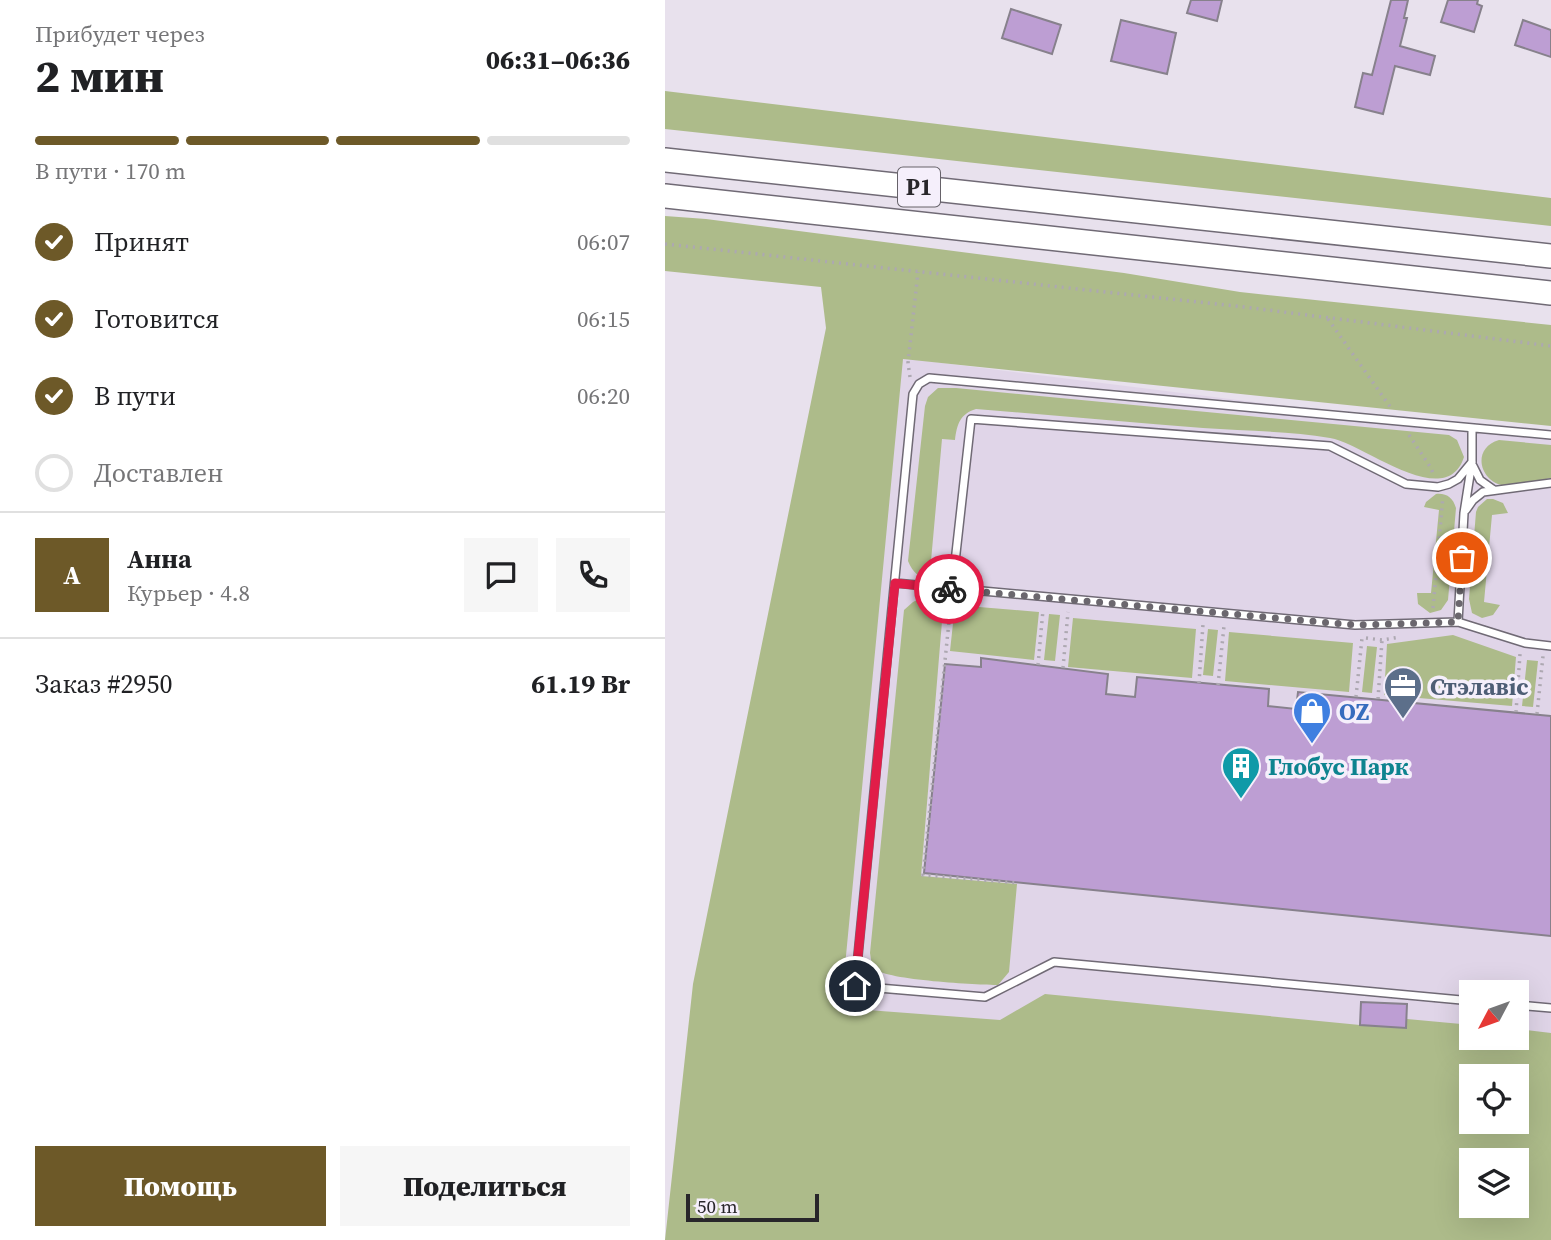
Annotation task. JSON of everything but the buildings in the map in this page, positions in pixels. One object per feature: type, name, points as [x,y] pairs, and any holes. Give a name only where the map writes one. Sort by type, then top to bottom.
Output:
[{"type":"highway","name":"Р1","points":[[665,160],[1551,256]]},
{"type":"highway","name":"Р1","points":[[665,196],[1551,293]]},
{"type":"lane","points":[[1459,1000],[1054,962],[985,997],[855,986],[913,394],[919,384],[929,378],[1551,435]]},
{"type":"lane","points":[[952,589],[971,419],[1330,446],[1406,484],[1438,487],[1458,479],[1472,462]]},
{"type":"lane","points":[[1458,622],[1464,513],[1472,462],[1472,428]]},
{"type":"lane","points":[[1472,462],[1480,480],[1496,491]]},
{"type":"lane","points":[[1464,513],[1483,492],[1551,483]]},
{"type":"lane","points":[[895,583],[1355,625],[1458,622],[1525,643],[1551,646]]},
{"type":"lane","points":[[1529,1006],[1551,1008]]},
{"type":"path","points":[[665,244],[1230,306],[1551,346]]},
{"type":"path","points":[[913,394],[908,363],[918,272]]},
{"type":"path","points":[[1328,319],[1431,468],[1444,497],[1433,608]]},
{"type":"path","points":[[962,603],[949,602],[923,875],[1018,883]]},
{"type":"path","points":[[1038,665],[1043,610],[1050,611]]},
{"type":"path","points":[[1057,611],[1068,612],[1063,668]]},
{"type":"path","points":[[1199,683],[1203,624],[1224,626],[1219,685]]},
{"type":"path","points":[[1356,698],[1361,638],[1383,640],[1406,636]]},
{"type":"path","points":[[1378,699],[1383,640]]},
{"type":"path","points":[[1516,712],[1520,654],[1551,657]]},
{"type":"path","points":[[1537,714],[1543,656]]},
{"type":"shaded area","points":[[903,358],[1551,439],[1551,1240],[683,1240]]},
{"type":"green space","points":[[665,91],[1551,198],[1551,226],[665,129]]},
{"type":"green space","points":[[665,216],[1124,273],[1240,292],[1551,325],[1551,426],[903,359],[841,1008],[1000,1020],[1045,994],[1360,1025],[1406,1028],[1407,1019],[1459,1024],[1459,1050],[1529,1050],[1529,1030],[1551,1033],[1551,1240],[665,1240],[693,984],[826,328],[821,287],[665,271]]},
{"type":"green space","points":[[938,388],[1449,435],[1457,440],[1464,457],[1454,472],[1440,478],[1422,477],[1330,438],[976,409],[960,420],[955,440],[942,439],[931,561],[943,563],[940,574],[932,579],[917,574],[908,561],[925,406],[928,397]]},
{"type":"green space","points":[[1499,440],[1551,445],[1551,478],[1511,486],[1490,479],[1482,465],[1482,457],[1490,444]]},
{"type":"green space","points":[[1436,494],[1449,497],[1456,508],[1448,600],[1441,610],[1430,613],[1418,604],[1417,593],[1431,593],[1439,510],[1424,507]]},
{"type":"green space","points":[[1487,499],[1503,503],[1508,513],[1492,515],[1484,602],[1500,605],[1493,615],[1482,618],[1472,613],[1469,599],[1476,512]]},
{"type":"green space","points":[[923,597],[944,597],[921,876],[1017,884],[1009,972],[998,985],[896,976],[875,969],[871,961],[904,610]]},
{"type":"green space","points":[[955,605],[1039,612],[1034,660],[950,651]]},
{"type":"green space","points":[[1049,614],[1060,615],[1055,661],[1044,660]]},
{"type":"green space","points":[[1073,618],[1196,629],[1192,678],[1068,667]]},
{"type":"green space","points":[[1208,629],[1218,630],[1213,676],[1203,675]]},
{"type":"green space","points":[[1229,632],[1353,643],[1349,692],[1225,681]]},
{"type":"green space","points":[[1453,635],[1516,657],[1512,706],[1384,695],[1387,644]]},
{"type":"green space","points":[[1367,646],[1377,647],[1372,693],[1362,692]]},
{"type":"green space","points":[[1527,660],[1538,661],[1533,707],[1522,706]]},
{"type":"way so far","points":[[949,589],[1355,625],[1458,622],[1462,558]]},
{"type":"place","name":"Стэлавіс","points":[[1403,720]]},
{"type":"place","name":"OZ","points":[[1312,745]]},
{"type":"place","name":"Глобус Парк","points":[[1241,800]]},
{"type":"route","points":[[855,986],[895,583],[949,589]]}]
